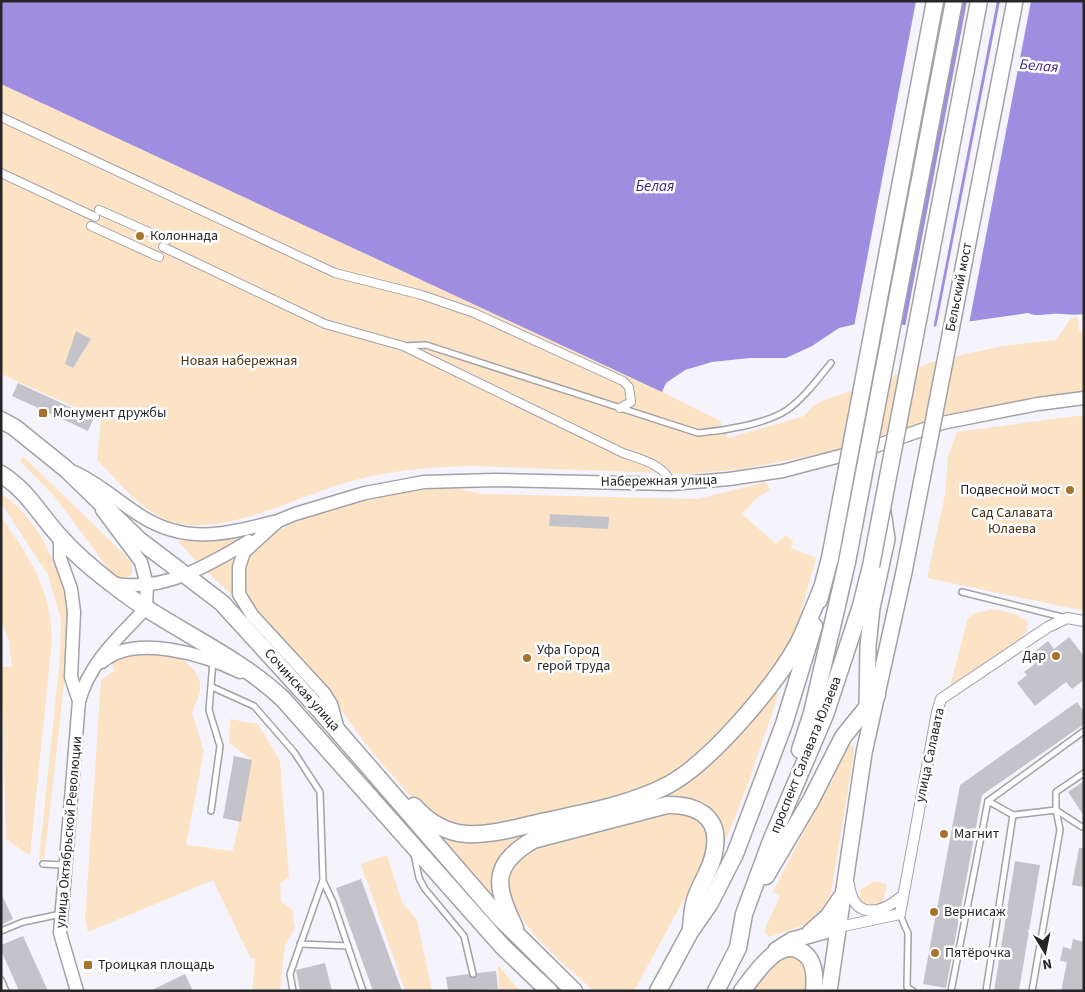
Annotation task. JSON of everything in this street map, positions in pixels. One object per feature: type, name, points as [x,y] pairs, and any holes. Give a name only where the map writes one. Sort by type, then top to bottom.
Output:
[{"type":"main road","points":[[658,991],[690,932],[727,872],[761,789],[810,643],[830,558],[935,1]]},
{"type":"main road","points":[[771,841],[812,713],[847,562],[954,1]]},
{"type":"main road","points":[[829,991],[872,700],[868,646],[882,509],[980,1]]},
{"type":"main road","name":"Бельский мост","points":[[872,700],[904,572],[1015,1]]},
{"type":"main road","name":"Сочинская улица","points":[[1,420],[14,427],[66,469],[138,539],[222,602],[499,917],[574,991]]},
{"type":"main road","name":"Сочинская улица","points":[[1,474],[14,482],[43,513],[60,537],[146,608],[246,667],[264,680],[284,699],[503,947],[549,991]]},
{"type":"main road","name":"проспект Салавата Юлаева","points":[[744,914],[771,841],[825,716],[861,606],[876,567]]},
{"type":"main road","points":[[366,764],[386,776],[420,813],[438,826],[456,833],[473,834],[514,828],[641,797],[683,777],[704,760],[764,693],[799,641],[822,590]]},
{"type":"main road","points":[[704,991],[744,914],[810,800],[843,737],[872,700]]},
{"type":"main road","points":[[518,934],[500,893],[499,880],[503,866],[515,851],[533,840],[667,805],[684,804],[695,808],[705,815],[715,834],[716,847],[712,862],[695,900],[690,932]]},
{"type":"main road","points":[[803,937],[828,916],[842,896]]},
{"type":"main road","points":[[716,991],[738,948],[744,914]]},
{"type":"main road","points":[[742,991],[783,944],[839,927]]},
{"type":"main road","points":[[503,947],[531,991]]},
{"type":"main road","points":[[770,957],[788,948],[802,951],[809,959],[814,970],[814,991]]},
{"type":"street","points":[[1,117],[336,273],[422,295],[474,313],[623,381],[629,387],[631,402],[620,408]]},
{"type":"street","points":[[1,173],[98,210],[168,237],[158,259],[90,228],[98,210]]},
{"type":"street","points":[[163,247],[320,322],[403,346],[614,449],[654,465],[669,476],[672,484]]},
{"type":"street","name":"Набережная улица","points":[[265,532],[278,521],[365,493],[424,482],[494,480],[672,484],[712,481],[782,471],[867,449],[942,423],[1084,398]]},
{"type":"street","points":[[66,469],[96,482],[139,515],[159,526],[187,534],[221,535],[278,521]]},
{"type":"street","points":[[99,501],[103,514],[131,546],[142,562],[147,585],[146,608]]},
{"type":"street","points":[[118,584],[147,585],[170,580],[186,574],[265,532]]},
{"type":"street","points":[[265,532],[244,552],[238,566],[239,594],[252,614],[324,693],[331,704],[338,732]]},
{"type":"street","points":[[60,537],[60,558],[71,589],[74,612],[71,677],[79,701]]},
{"type":"street","points":[[118,584],[133,583],[139,577],[142,562]]},
{"type":"street","points":[[79,701],[84,682],[100,657],[146,608],[150,595],[170,580]]},
{"type":"street","points":[[1067,618],[1084,621]]},
{"type":"street","name":"улица Салавата","points":[[900,914],[901,897],[941,699],[1048,627],[1067,618]]},
{"type":"street","points":[[79,701],[103,660],[117,653],[160,648],[186,652],[213,661],[249,677],[264,680]]},
{"type":"street","name":"улица Октябрьской Революции","points":[[77,991],[60,933],[79,701]]},
{"type":"street","points":[[849,849],[851,864],[850,898],[856,906],[864,910],[878,910],[891,906],[901,897]]},
{"type":"street","points":[[839,927],[900,914]]},
{"type":"lane","points":[[403,346],[426,345],[690,432],[718,432],[764,420],[786,411],[810,389],[831,363]]},
{"type":"lane","points":[[962,592],[1067,618]]},
{"type":"lane","points":[[211,811],[220,746],[209,710],[213,661]]},
{"type":"lane","points":[[212,687],[254,706],[294,752],[320,792],[323,880],[363,991]]},
{"type":"lane","points":[[952,991],[988,801],[1084,732]]},
{"type":"lane","points":[[1032,991],[1060,830],[1056,810],[1056,792],[1084,773]]},
{"type":"lane","points":[[988,801],[1013,815],[1056,810],[1082,827],[1084,826]]},
{"type":"lane","points":[[986,991],[1013,815]]},
{"type":"lane","points":[[412,846],[419,878],[425,889],[464,936],[474,974]]},
{"type":"lane","points":[[43,864],[65,865]]},
{"type":"lane","points":[[293,991],[290,974],[323,880]]},
{"type":"lane","points":[[1,931],[23,922],[63,913]]},
{"type":"lane","points":[[900,914],[908,933],[907,989],[913,991]]},
{"type":"lane","points":[[300,944],[348,946]]},
{"type":"lane","points":[[1,980],[6,991]]},
{"type":"green space","name":"Новая набережная","points":[[1,84],[662,392],[720,421],[728,438],[804,416],[819,402],[935,361],[1002,346],[1056,340],[1071,318],[1078,317],[1079,331],[1084,331],[1084,391],[1037,398],[942,417],[820,454],[742,469],[687,474],[473,466],[425,468],[361,479],[326,489],[261,513],[217,524],[177,523],[153,513],[143,506],[97,460],[101,419],[1,374]]},
{"type":"green space","name":"Сад Салавата Юлаева","points":[[1084,415],[1084,611],[927,578],[945,495],[948,456],[957,432]]},
{"type":"green space","points":[[24,457],[132,562],[132,574],[120,578],[110,571],[55,497],[21,462],[20,459]]},
{"type":"green space","points":[[766,482],[770,490],[756,499],[742,514],[776,544],[786,535],[793,541],[791,548],[816,558],[794,638],[779,666],[700,756],[679,772],[639,791],[581,807],[496,825],[462,828],[423,810],[371,751],[333,699],[266,626],[247,597],[244,570],[248,557],[265,538],[298,520],[337,507],[398,492],[455,488],[483,494],[698,499]]},
{"type":"green space","points":[[1,494],[27,517],[47,548],[61,584],[68,617],[67,659],[44,859],[39,859],[60,657],[61,620],[48,575],[1,503]]},
{"type":"green space","points":[[1,517],[30,560],[37,574],[48,605],[51,621],[52,640],[30,856],[6,839],[1,667],[12,667],[9,641],[1,621]]},
{"type":"green space","points":[[248,535],[197,562],[177,540],[205,542]]},
{"type":"green space","points":[[237,553],[233,580],[233,596],[205,570]]},
{"type":"green space","points":[[995,609],[1015,614],[1028,622],[1027,632],[1020,639],[950,686],[968,618],[976,613]]},
{"type":"green space","points":[[130,655],[169,655],[184,660],[195,671],[200,682],[200,692],[192,713],[204,751],[186,845],[233,851],[252,760],[229,743],[230,719],[258,724],[280,761],[289,877],[280,883],[281,902],[292,909],[295,928],[285,945],[280,991],[252,991],[255,958],[251,959],[213,880],[88,932],[85,919],[101,680],[114,671],[112,663]]},
{"type":"green space","points":[[776,691],[778,696],[748,784],[723,847],[719,822],[707,806],[688,799],[663,799],[663,796],[696,774],[724,749]]},
{"type":"green space","points":[[848,744],[854,747],[854,753],[831,893],[820,912],[806,923],[769,937],[764,931],[780,896],[773,892]]},
{"type":"green space","points":[[683,811],[698,820],[706,829],[708,842],[706,859],[634,991],[594,991],[530,930],[517,910],[509,891],[509,873],[519,857],[536,848],[647,818]]},
{"type":"green space","points":[[535,831],[511,845],[500,857],[493,871],[492,878],[494,902],[434,832],[449,839],[461,841]]},
{"type":"green space","points":[[387,855],[402,902],[417,920],[432,991],[405,991],[361,864]]},
{"type":"green space","points":[[874,881],[887,884],[883,901],[873,906],[860,903],[860,890]]},
{"type":"green space","points":[[790,956],[802,965],[806,975],[806,991],[753,991],[764,974],[773,965]]},
{"type":"green space","points":[[498,965],[520,991],[499,991]]},
{"type":"water","name":"Белая","points":[[1,1],[1084,1],[1084,314],[1037,315],[1028,313],[930,327],[865,322],[839,328],[812,346],[786,358],[750,358],[712,362],[685,370],[666,383],[662,392],[1,84]]},
{"type":"pier","points":[[916,1],[963,1],[901,327],[866,324],[854,327]]},
{"type":"pier","points":[[967,1],[997,1],[933,329],[905,327]]},
{"type":"pier","points":[[1000,1],[1031,1],[969,324],[936,328]]},
{"type":"building","points":[[76,331],[91,339],[73,368],[65,364]]},
{"type":"building","points":[[18,383],[94,418],[88,431],[12,396]]},
{"type":"building","points":[[550,514],[609,517],[608,529],[549,526]]},
{"type":"building","points":[[1069,637],[1084,656],[1084,680],[1072,689],[1066,682],[1035,706],[1017,683],[1027,675],[1024,672],[1035,664],[1029,656],[1048,641],[1054,649]]},
{"type":"building","points":[[1077,702],[1084,712],[1084,724],[982,795],[946,988],[923,984],[960,785]]},
{"type":"building","points":[[234,756],[252,760],[241,822],[223,818]]},
{"type":"building","points":[[1084,781],[1084,816],[1068,792]]},
{"type":"building","points":[[1079,848],[1084,848],[1084,887],[1072,885]]},
{"type":"building","points":[[1015,861],[1040,865],[1019,991],[994,991]]},
{"type":"building","points":[[361,879],[402,991],[373,991],[336,888]]},
{"type":"building","points":[[1,893],[13,919],[1,925]]},
{"type":"building","points":[[23,936],[48,991],[19,991],[1,950],[1,945]]},
{"type":"building","points":[[1073,939],[1084,942],[1084,991],[1061,991],[1067,962],[1060,961],[1063,947],[1071,949]]},
{"type":"building","points":[[325,963],[332,991],[300,991],[296,970]]},
{"type":"building","points":[[496,971],[498,989],[448,991],[446,977],[469,974],[474,978],[477,973]]},
{"type":"building","points":[[185,974],[193,991],[150,991]]},
{"type":"place","name":"Колоннада","points":[[140,236]]},
{"type":"place","name":"Монумент дружбы","points":[[43,413]]},
{"type":"place","name":"Подвесной мост","points":[[1070,490]]},
{"type":"place","name":"Дар","points":[[1056,656]]},
{"type":"place","name":"Уфа Город герой труда","points":[[527,658]]},
{"type":"place","name":"Магнит","points":[[944,834]]},
{"type":"place","name":"Вернисаж","points":[[934,912]]},
{"type":"place","name":"Пятёрочка","points":[[935,953]]},
{"type":"place","name":"Троицкая площадь","points":[[88,965]]}]
